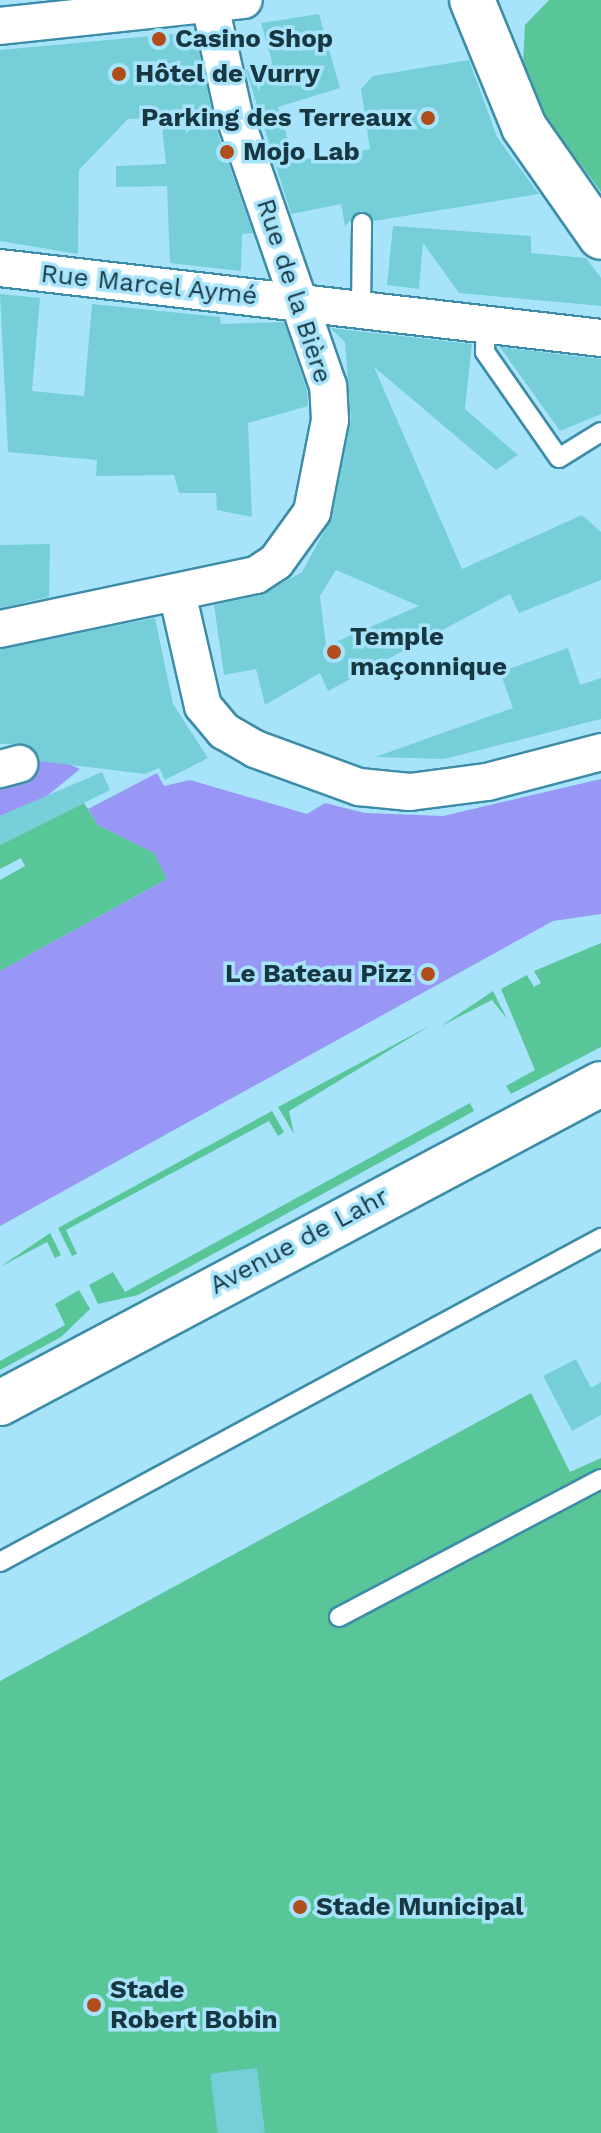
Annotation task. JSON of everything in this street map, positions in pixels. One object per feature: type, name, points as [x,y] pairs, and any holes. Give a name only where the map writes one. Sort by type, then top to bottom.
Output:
[{"type":"main road","points":[[487,11],[524,127],[601,237]]},
{"type":"main road","name":"Avenue de Lahr","points":[[0,1403],[601,1084]]},
{"type":"street","points":[[0,26],[221,1]]},
{"type":"street","name":"Rue de la Bière","points":[[0,629],[178,597],[267,570],[312,512],[330,420],[328,386],[234,115],[221,1]]},
{"type":"street","name":"Rue Marcel Aymé","points":[[0,268],[595,333]]},
{"type":"street","points":[[178,597],[203,706],[224,731],[255,749],[359,787],[410,792],[487,782],[601,752]]},
{"type":"lane","points":[[361,309],[362,223]]},
{"type":"lane","points":[[486,322],[485,352],[559,458],[601,432]]},
{"type":"lane","points":[[0,1562],[601,1238]]},
{"type":"lane","points":[[339,1617],[601,1479]]},
{"type":"green space","points":[[549,0],[601,0],[601,192],[545,116],[523,64],[525,25]]},
{"type":"green space","points":[[84,803],[98,825],[155,853],[167,879],[0,971],[0,880],[25,866],[21,858],[0,869],[0,845]]},
{"type":"green space","points":[[601,943],[601,1047],[511,1094],[506,1086],[535,1070],[501,989],[527,975],[534,987],[541,983],[534,971]]},
{"type":"green space","points":[[493,991],[507,1019],[492,1000],[441,1026]]},
{"type":"green space","points":[[431,1025],[289,1111],[294,1134],[278,1107]]},
{"type":"green space","points":[[470,1103],[474,1111],[138,1295],[98,1304],[89,1285],[113,1272],[125,1292]]},
{"type":"green space","points":[[272,1111],[284,1132],[278,1136],[269,1121],[66,1230],[77,1254],[72,1256],[58,1228]]},
{"type":"green space","points":[[50,1233],[61,1255],[55,1258],[47,1242],[0,1267]]},
{"type":"green space","points":[[79,1290],[90,1309],[61,1337],[0,1370],[0,1361],[65,1325],[55,1304]]},
{"type":"green space","name":"Stade Municipal","points":[[531,1393],[570,1472],[601,1458],[601,2133],[0,2133],[0,1681]]},
{"type":"shaded area","points":[[19,758],[64,762],[80,769],[47,796],[0,816],[0,775]]},
{"type":"shaded area","points":[[157,773],[164,786],[190,780],[307,814],[325,803],[365,813],[443,816],[601,779],[601,914],[553,921],[0,1226],[0,971],[167,879],[154,853],[98,825],[88,809]]},
{"type":"building","name":"Parking des Terreaux","points":[[319,14],[340,88],[278,107],[294,161],[370,149],[361,89],[373,76],[469,60],[497,137],[539,194],[374,221],[361,211],[345,226],[341,204],[291,214],[246,70],[272,62],[261,23]]},
{"type":"building","points":[[195,32],[214,122],[253,233],[242,234],[241,271],[170,263],[167,186],[116,187],[116,166],[166,164],[161,118],[128,119],[79,170],[78,254],[0,241],[0,50]]},
{"type":"building","points":[[393,226],[531,236],[531,253],[586,258],[601,278],[601,306],[459,293],[423,243],[419,289],[387,285]]},
{"type":"building","points":[[0,294],[40,298],[32,391],[84,396],[92,304],[220,317],[221,324],[284,322],[307,390],[309,419],[308,406],[248,423],[252,517],[217,510],[216,493],[179,493],[174,475],[96,476],[97,460],[8,452]]},
{"type":"building","points":[[330,328],[472,344],[465,409],[518,455],[496,470],[374,367],[462,569],[582,515],[601,532],[601,580],[519,613],[510,594],[328,691],[320,673],[265,705],[256,669],[224,675],[214,605],[261,595],[302,572],[332,517],[351,419],[345,342]],"holes":[[[336,570],[419,606],[326,646],[320,596]]]},
{"type":"building","points":[[500,347],[601,359],[601,414],[560,431]]},
{"type":"building","points":[[50,544],[49,597],[0,608],[0,545]]},
{"type":"building","points":[[155,618],[173,704],[208,758],[165,780],[159,768],[145,774],[39,761],[25,744],[0,744],[0,649]]},
{"type":"building","points":[[568,648],[580,685],[601,678],[601,719],[444,759],[375,757],[513,708],[500,672]]},
{"type":"building","points":[[102,772],[110,790],[0,845],[0,816]]},
{"type":"building","points":[[576,1359],[591,1388],[601,1382],[601,1415],[572,1431],[543,1376]]},
{"type":"building","points":[[257,2068],[265,2133],[218,2133],[210,2074]]},
{"type":"place","name":"Casino Shop","points":[[159,39]]},
{"type":"place","name":"Hôtel de Vurry","points":[[119,74]]},
{"type":"place","name":"Parking des Terreaux","points":[[428,118]]},
{"type":"place","name":"Mojo Lab","points":[[227,152]]},
{"type":"place","name":"Temple maçonnique","points":[[334,652]]},
{"type":"place","name":"Le Bateau Pizz","points":[[428,974]]},
{"type":"place","name":"Stade Municipal","points":[[300,1907]]},
{"type":"place","name":"Stade Robert Bobin","points":[[94,2005]]}]
